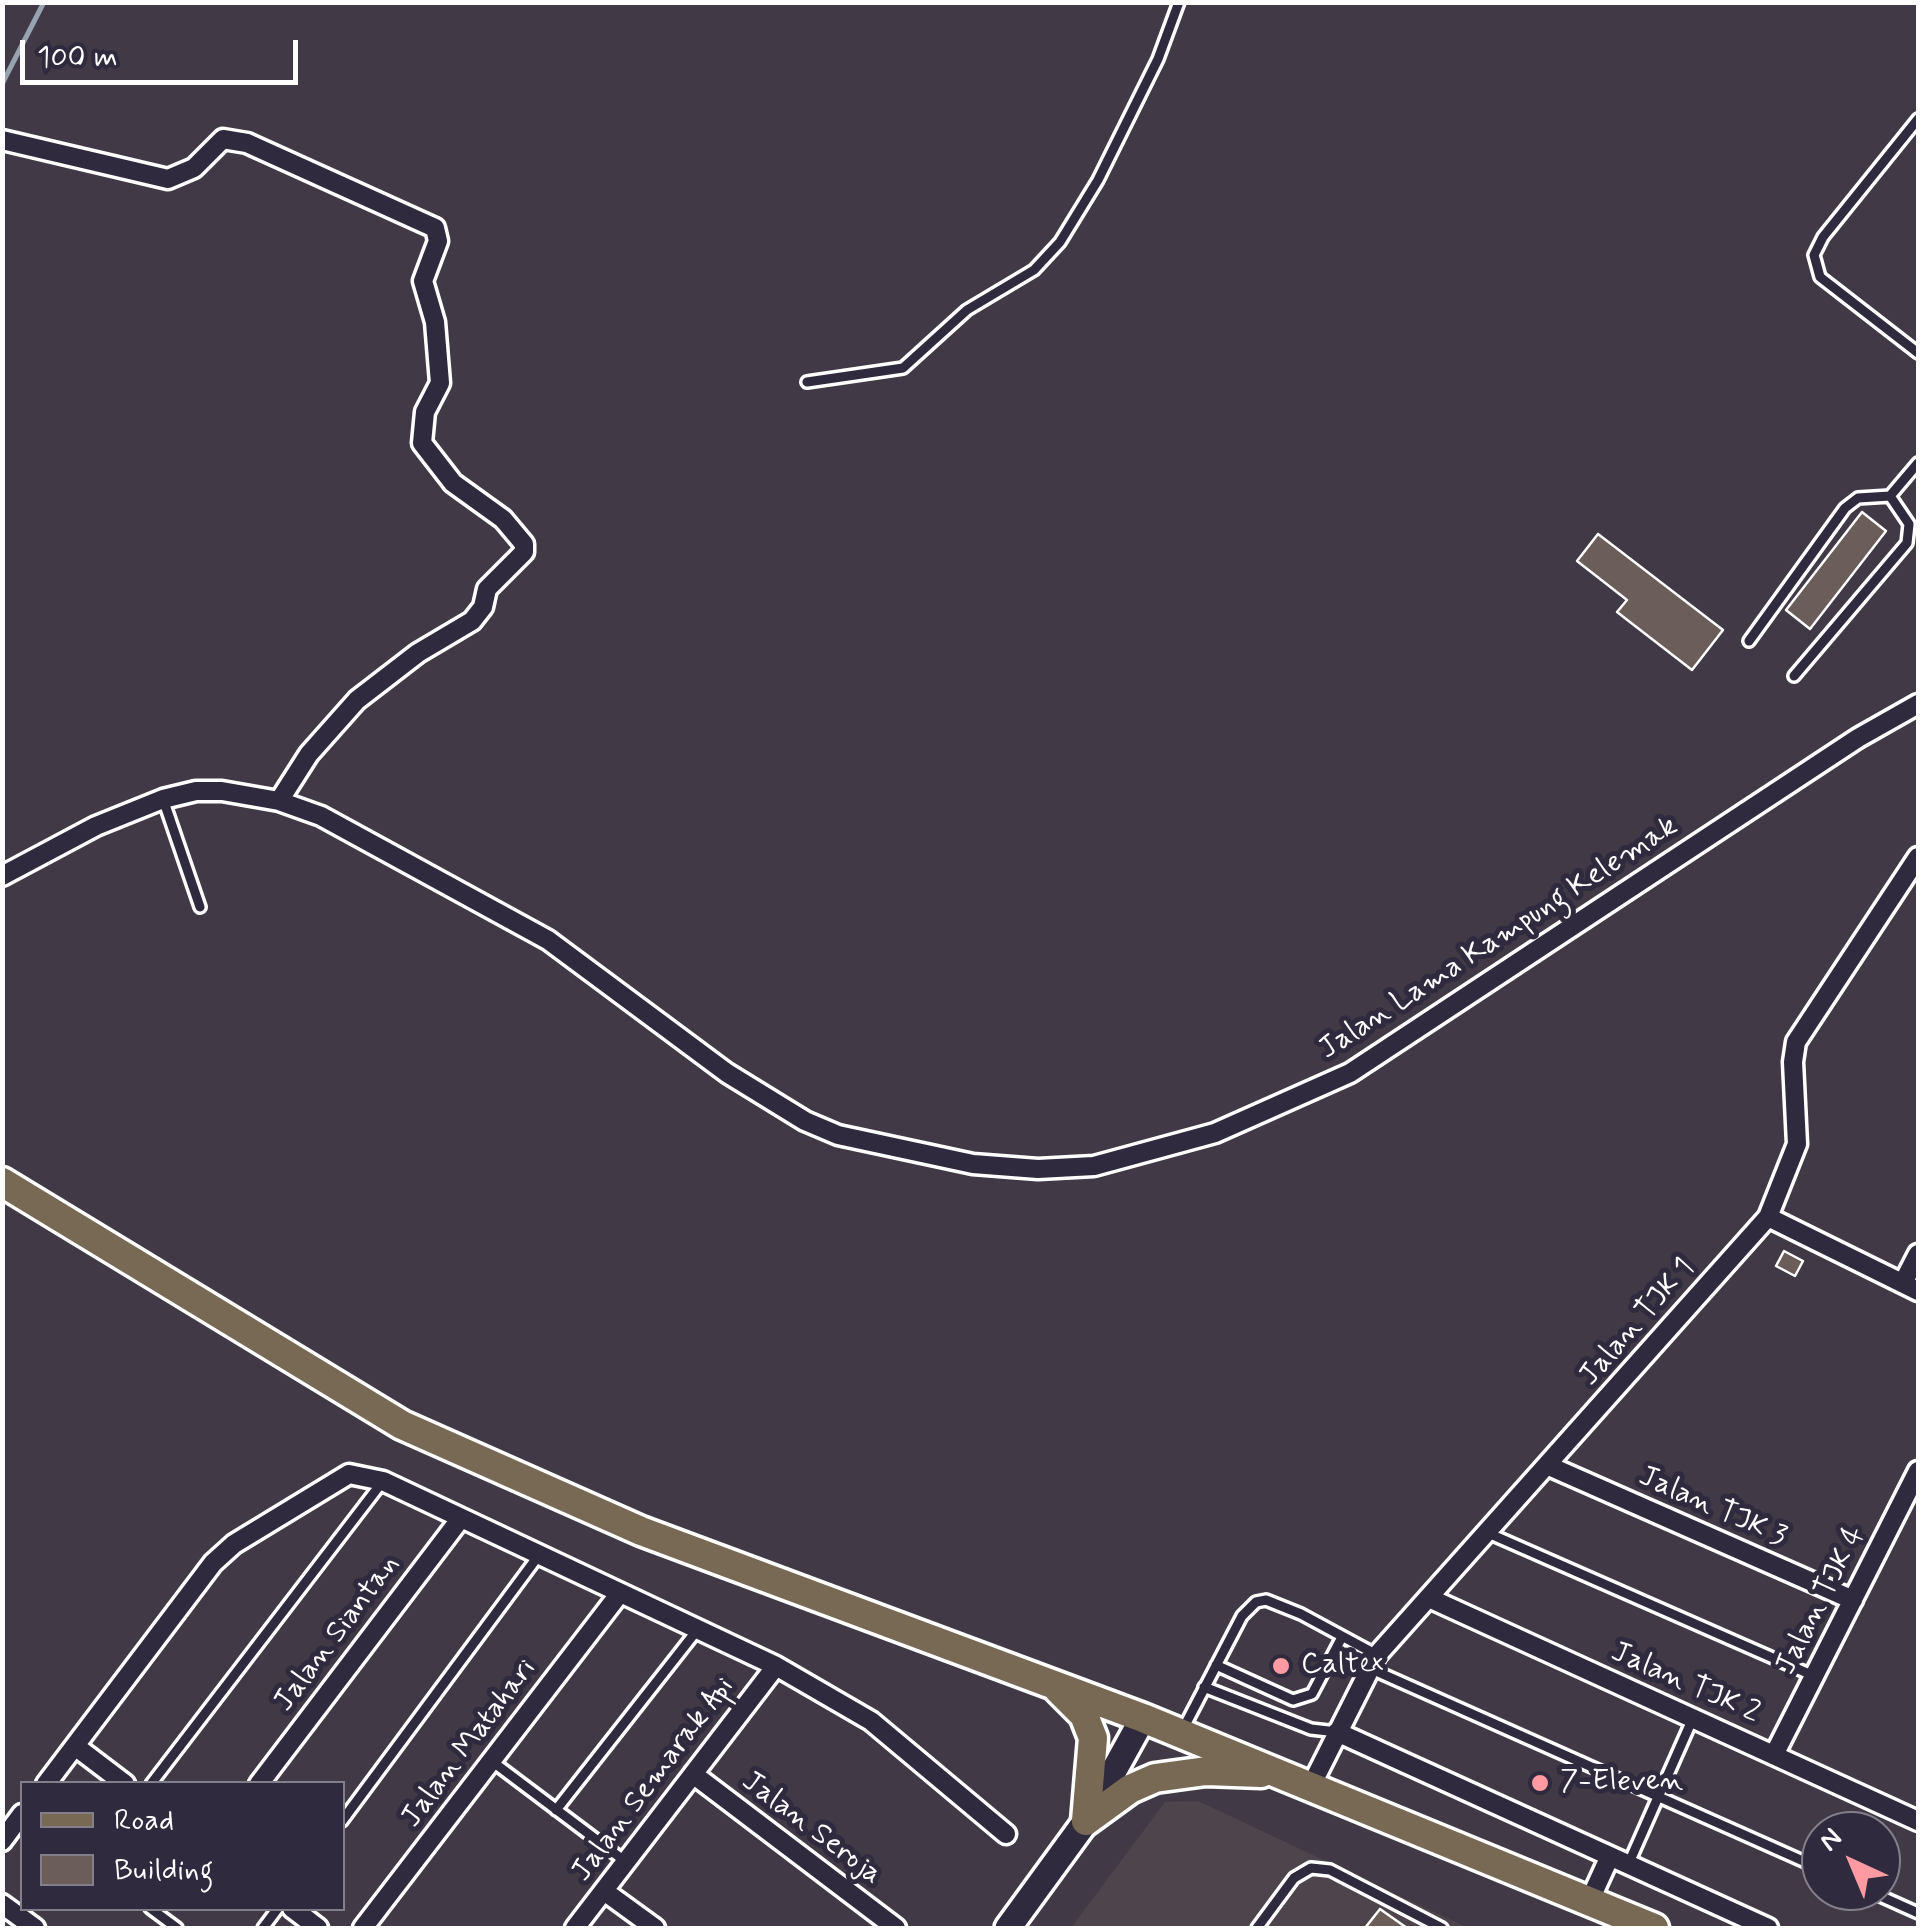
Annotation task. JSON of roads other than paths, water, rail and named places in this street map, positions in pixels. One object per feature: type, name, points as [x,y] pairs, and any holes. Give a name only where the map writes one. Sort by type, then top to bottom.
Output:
[{"type":"main road","points":[[3,1186],[402,1424],[641,1531],[1143,1718],[1654,1928]]},
{"type":"main road","points":[[1050,1683],[1084,1715],[1093,1738],[1086,1820]]},
{"type":"main road","points":[[1086,1820],[1130,1789],[1178,1773],[1298,1780]]},
{"type":"street","points":[[11,142],[168,179],[194,168],[223,139],[247,143],[434,228],[438,241],[423,281],[435,322],[440,383],[426,412],[422,443],[453,482],[502,518],[524,544],[524,552],[488,589],[483,607],[472,621],[418,653],[356,700],[310,754],[279,801]]},
{"type":"street","name":"Jalan Lama Kampung Kelemak","points":[[2,876],[96,826],[163,799],[209,791],[279,801],[321,816],[548,940],[727,1073],[805,1121],[838,1135],[973,1164],[1038,1169],[1094,1166],[1215,1133],[1350,1074],[1765,798],[1918,704]]},
{"type":"street","name":"Jalan TJK 1","points":[[1298,1780],[1337,1732],[1373,1662],[1768,1217],[1796,1144],[1796,1042],[1918,857]]},
{"type":"street","points":[[1768,1217],[1911,1287],[1918,1254]]},
{"type":"street","name":"Jalan TJK 3","points":[[1548,1466],[1853,1600]]},
{"type":"street","name":"Jalan TJK 4","points":[[1774,1755],[1918,1471]]},
{"type":"street","points":[[48,1781],[213,1563],[234,1544],[349,1474],[383,1482],[776,1666],[871,1721],[1006,1834]]},
{"type":"street","name":"Jalan Siantan","points":[[261,1781],[462,1518]]},
{"type":"street","name":"Jalan Matahari","points":[[363,1928],[620,1593]]},
{"type":"street","name":"Jalan TJK 2","points":[[1429,1598],[1918,1820]]},
{"type":"street","name":"Jalan Semarak Api","points":[[575,1928],[776,1666]]},
{"type":"street","points":[[1008,1928],[1086,1820],[1143,1718]]},
{"type":"street","points":[[1337,1732],[1768,1928]]},
{"type":"street","points":[[75,1746],[121,1781]]},
{"type":"street","name":"Jalan Seroja","points":[[694,1774],[896,1928]]},
{"type":"street","points":[[2,1841],[20,1817]]},
{"type":"street","points":[[1589,1902],[1610,1856]]},
{"type":"street","points":[[604,1891],[655,1928]]},
{"type":"street","points":[[2,1904],[34,1928]]},
{"type":"street","points":[[296,1911],[318,1928]]},
{"type":"lane","points":[[807,382],[903,368],[966,310],[1034,270],[1060,242],[1098,180],[1158,60],[1179,2]]},
{"type":"lane","points":[[1918,119],[1824,237],[1814,256],[1820,276],[1918,353]]},
{"type":"lane","points":[[1749,641],[1844,508],[1858,498],[1890,496],[1918,463]]},
{"type":"lane","points":[[1794,676],[1907,543],[1910,524],[1890,496]]},
{"type":"lane","points":[[163,799],[200,907]]},
{"type":"lane","points":[[153,1781],[383,1482]]},
{"type":"lane","points":[[1488,1533],[1814,1676]]},
{"type":"lane","points":[[345,1817],[540,1555]]},
{"type":"lane","points":[[1181,1733],[1242,1616],[1256,1602],[1266,1600],[1300,1614],[1373,1662],[1801,1861]]},
{"type":"lane","points":[[556,1810],[698,1630]]},
{"type":"lane","points":[[1216,1665],[1293,1700],[1312,1694],[1341,1640]]},
{"type":"lane","points":[[1204,1687],[1311,1729],[1337,1732]]},
{"type":"lane","points":[[1628,1865],[1693,1718]]},
{"type":"lane","points":[[492,1761],[626,1862]]},
{"type":"lane","points":[[1257,1928],[1294,1878],[1311,1868],[1330,1870],[1442,1928]]},
{"type":"lane","points":[[154,1911],[177,1928]]},
{"type":"waterway","points":[[2,84],[44,2]]},
{"type":"place","name":"Caltex","points":[[1281,1666]]},
{"type":"place","name":"7-Eleven","points":[[1540,1783]]}]
